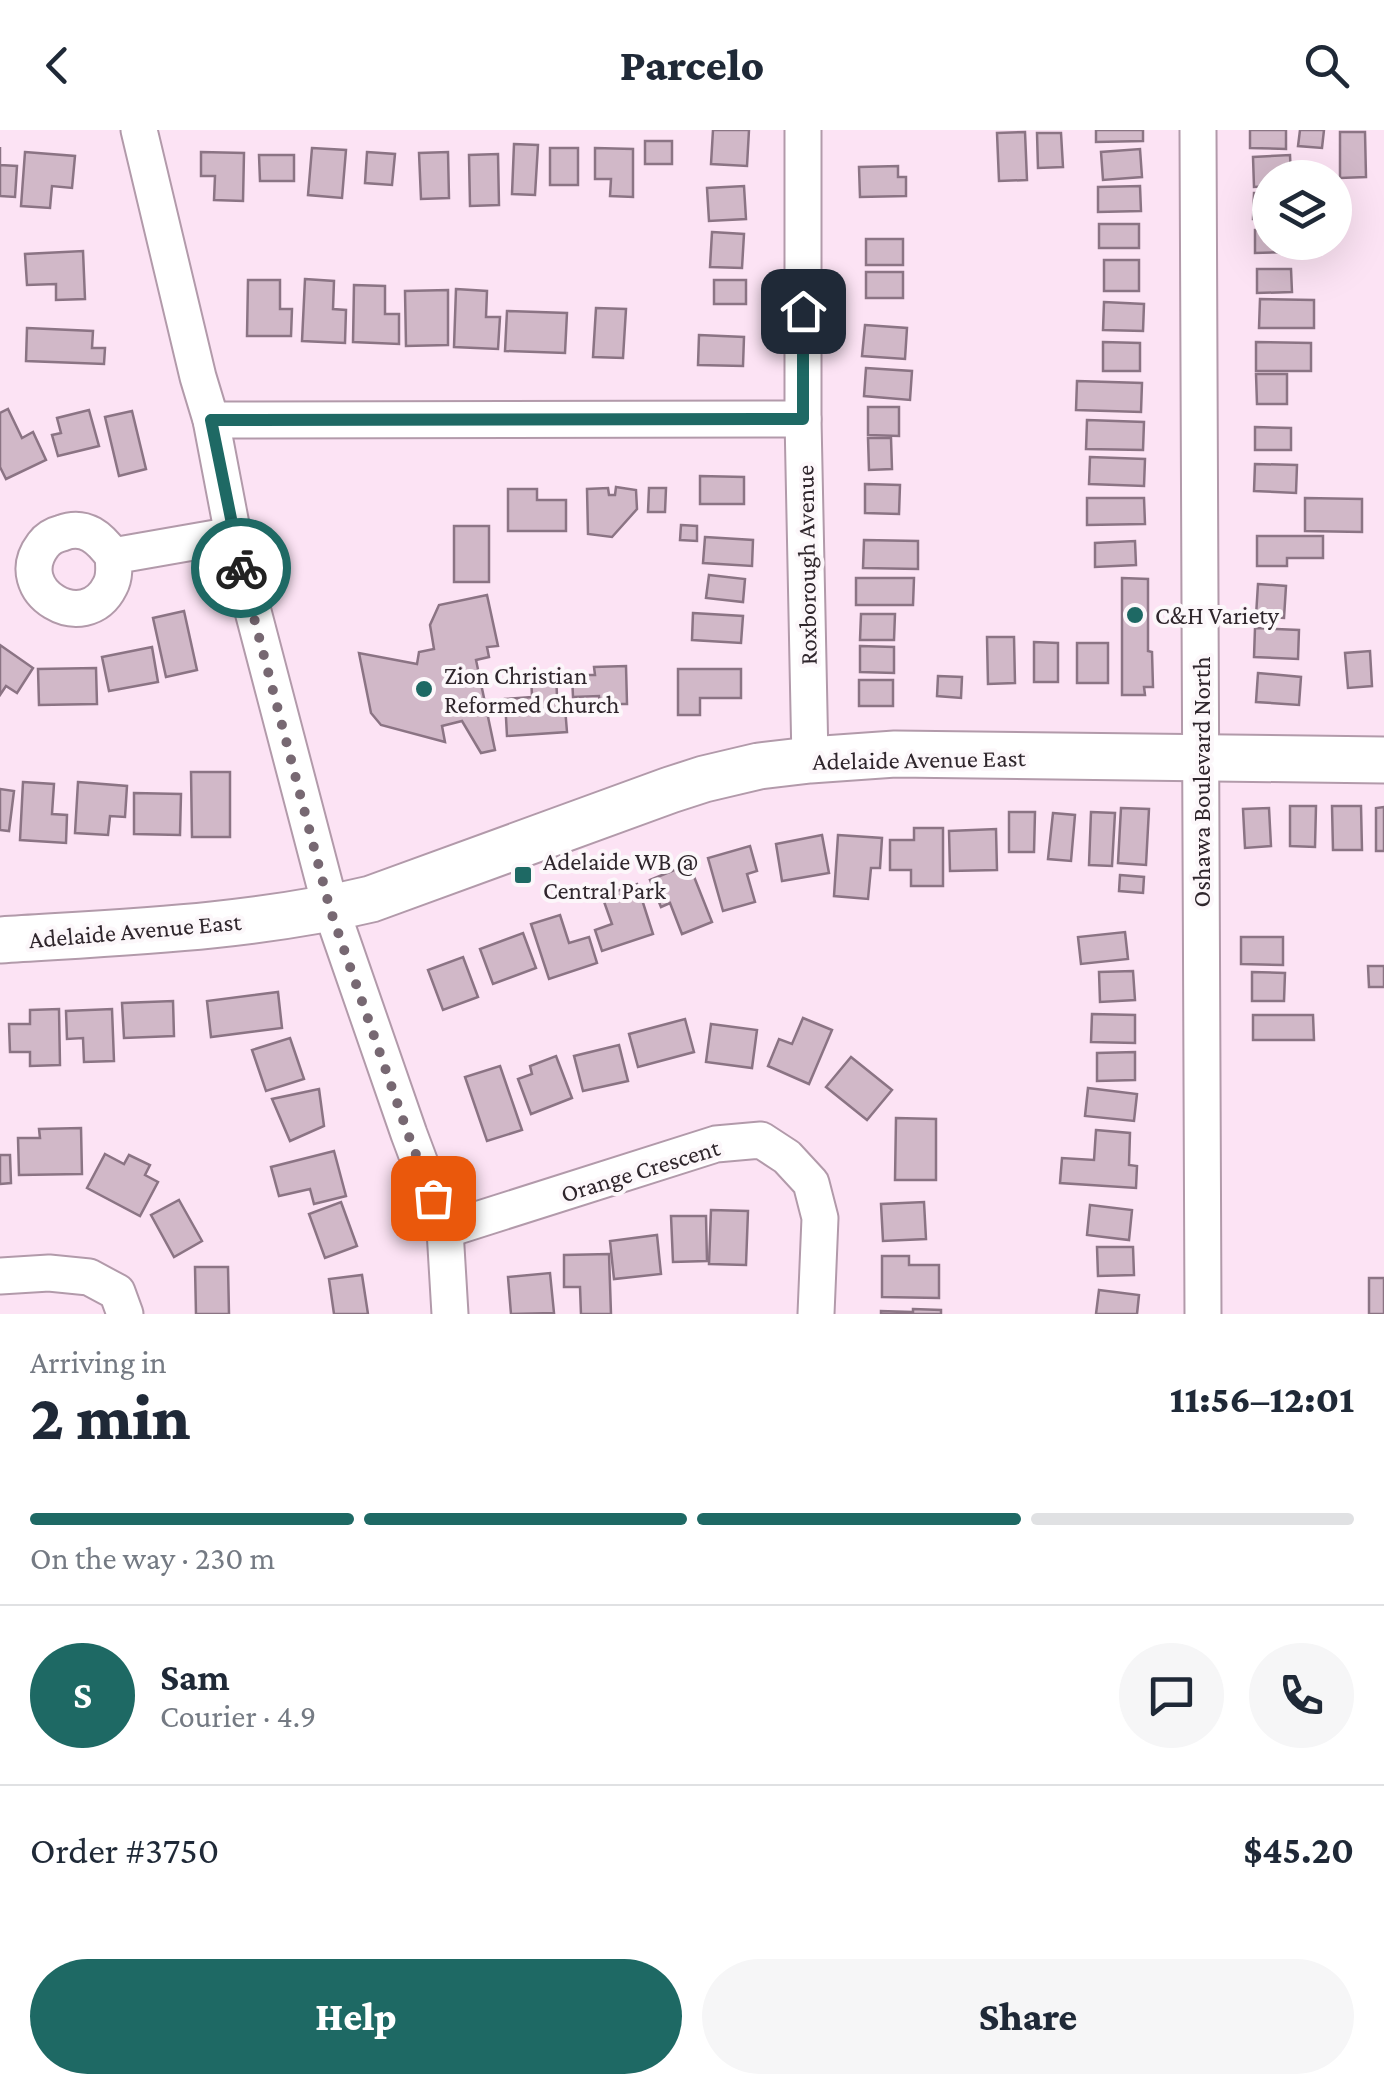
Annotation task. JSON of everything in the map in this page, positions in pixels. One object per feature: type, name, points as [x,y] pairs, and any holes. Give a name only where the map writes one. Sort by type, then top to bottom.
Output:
[{"type":"main road","name":"Adelaide Avenue East","points":[[0,940],[174,928],[330,909],[371,899],[704,779],[759,766],[895,754],[1384,760]]},
{"type":"street","points":[[139,130],[211,420],[233,535],[330,909],[408,1134],[446,1230],[450,1314]]},
{"type":"street","name":"Roxborough Avenue","points":[[803,130],[803,419],[810,760]]},
{"type":"street","name":"Oshawa Boulevard North","points":[[1198,130],[1203,1314]]},
{"type":"street","points":[[211,420],[803,419]]},
{"type":"street","points":[[114,556],[233,535]]},
{"type":"street","name":"Orange Crescent","points":[[446,1230],[716,1144],[762,1140],[811,1182],[820,1218],[816,1314]]},
{"type":"street","points":[[0,1276],[49,1273],[90,1277],[118,1292],[125,1314]]},
{"type":"building","points":[[713,130],[749,130],[747,166],[711,164]]},
{"type":"building","points":[[1096,130],[1143,130],[1143,141],[1096,142]]},
{"type":"building","points":[[1250,130],[1286,130],[1286,149],[1250,148]]},
{"type":"building","points":[[1300,130],[1324,130],[1322,148],[1298,146]]},
{"type":"building","points":[[1025,132],[1027,180],[999,181],[997,133]]},
{"type":"building","points":[[1340,132],[1365,132],[1366,177],[1352,178],[1352,160],[1340,160]]},
{"type":"building","points":[[1037,133],[1061,133],[1063,167],[1038,168]]},
{"type":"building","points":[[645,141],[672,141],[672,164],[645,164]]},
{"type":"building","points":[[514,144],[538,145],[535,195],[512,194]]},
{"type":"building","points":[[312,148],[346,150],[342,198],[308,195]]},
{"type":"building","points":[[550,148],[578,148],[578,185],[550,185]]},
{"type":"building","points":[[595,148],[633,149],[633,197],[610,196],[611,179],[595,179]]},
{"type":"building","points":[[1140,149],[1142,177],[1103,180],[1101,152]]},
{"type":"building","points":[[25,152],[75,156],[72,188],[52,186],[50,208],[21,206]]},
{"type":"building","points":[[201,152],[244,153],[243,201],[214,200],[215,176],[201,176]]},
{"type":"building","points":[[367,152],[395,154],[392,185],[365,183]]},
{"type":"building","points":[[448,152],[449,198],[421,199],[419,153]]},
{"type":"building","points":[[498,154],[499,205],[470,206],[469,155]]},
{"type":"building","points":[[259,155],[294,155],[294,181],[260,181]]},
{"type":"building","points":[[1290,155],[1290,160],[1253,160]]},
{"type":"building","points":[[0,165],[17,166],[15,197],[0,196]]},
{"type":"building","points":[[898,166],[898,177],[906,177],[906,196],[860,197],[859,167]]},
{"type":"building","points":[[744,186],[746,219],[709,221],[707,188]]},
{"type":"building","points":[[1140,186],[1141,211],[1098,212],[1098,187]]},
{"type":"building","points":[[1099,224],[1139,224],[1139,248],[1099,248]]},
{"type":"building","points":[[712,232],[744,234],[742,268],[710,267]]},
{"type":"building","points":[[866,239],[903,239],[903,265],[866,265]]},
{"type":"building","points":[[83,251],[85,299],[56,300],[56,284],[27,285],[25,254]]},
{"type":"building","points":[[1104,260],[1139,260],[1139,291],[1104,291]]},
{"type":"building","points":[[1257,269],[1291,269],[1292,292],[1257,293]]},
{"type":"building","points":[[866,272],[903,272],[903,298],[866,298]]},
{"type":"building","points":[[305,279],[334,281],[333,309],[346,310],[345,343],[302,341]]},
{"type":"building","points":[[248,280],[280,280],[280,309],[292,309],[291,336],[247,336]]},
{"type":"building","points":[[714,280],[746,280],[746,304],[714,304]]},
{"type":"building","points":[[354,285],[385,286],[385,314],[399,314],[399,344],[353,342]]},
{"type":"building","points":[[456,289],[487,291],[486,317],[500,317],[498,349],[454,347]]},
{"type":"building","points":[[448,290],[448,345],[406,346],[405,291]]},
{"type":"building","points":[[1260,299],[1314,300],[1314,328],[1259,328]]},
{"type":"building","points":[[1104,302],[1144,304],[1143,331],[1103,330]]},
{"type":"building","points":[[596,308],[626,309],[623,358],[593,357]]},
{"type":"building","points":[[507,311],[567,313],[565,353],[505,351]]},
{"type":"building","points":[[865,325],[907,328],[905,359],[862,356]]},
{"type":"building","points":[[27,328],[93,331],[92,348],[105,348],[104,364],[26,361]]},
{"type":"building","points":[[699,335],[744,337],[743,366],[698,365]]},
{"type":"building","points":[[1103,342],[1140,343],[1140,371],[1103,371]]},
{"type":"building","points":[[1256,342],[1311,343],[1311,371],[1256,371]]},
{"type":"building","points":[[866,368],[912,371],[910,400],[864,396]]},
{"type":"building","points":[[1256,374],[1287,374],[1287,404],[1257,404]]},
{"type":"building","points":[[1077,381],[1142,383],[1141,412],[1076,410]]},
{"type":"building","points":[[868,407],[899,407],[899,436],[868,435]]},
{"type":"building","points":[[8,409],[22,438],[33,432],[46,460],[6,479],[0,467],[0,413]]},
{"type":"building","points":[[89,410],[99,446],[58,456],[52,435],[61,433],[57,418]]},
{"type":"building","points":[[132,411],[146,469],[119,476],[105,417]]},
{"type":"building","points":[[1087,420],[1144,422],[1143,450],[1086,449]]},
{"type":"building","points":[[1255,427],[1291,428],[1291,450],[1255,450]]},
{"type":"building","points":[[868,438],[891,438],[892,469],[869,470]]},
{"type":"building","points":[[1090,457],[1145,459],[1144,486],[1089,484]]},
{"type":"building","points":[[1255,464],[1297,465],[1296,493],[1254,491]]},
{"type":"building","points":[[700,476],[744,477],[744,504],[700,504]]},
{"type":"building","points":[[865,484],[900,485],[899,514],[865,513]]},
{"type":"building","points":[[616,487],[636,490],[637,509],[612,537],[588,534],[587,489],[608,488],[609,495],[615,495]]},
{"type":"building","points":[[649,488],[666,488],[665,512],[648,512]]},
{"type":"building","points":[[508,489],[537,489],[537,500],[566,500],[566,531],[508,531]]},
{"type":"building","points":[[1087,498],[1144,498],[1145,524],[1087,525]]},
{"type":"building","points":[[1305,498],[1362,499],[1362,532],[1305,531]]},
{"type":"building","points":[[681,525],[697,526],[697,541],[680,540]]},
{"type":"building","points":[[454,526],[489,526],[489,582],[454,582]]},
{"type":"building","points":[[1257,536],[1323,536],[1323,558],[1287,558],[1287,566],[1257,566]]},
{"type":"building","points":[[705,537],[753,540],[752,566],[703,563]]},
{"type":"building","points":[[864,540],[918,541],[918,569],[863,568]]},
{"type":"building","points":[[1135,541],[1136,565],[1095,567],[1095,543]]},
{"type":"building","points":[[709,575],[745,579],[743,602],[706,598]]},
{"type":"building","points":[[856,578],[914,578],[913,605],[856,605]]},
{"type":"building","name":"C&H Variety","points":[[1122,578],[1148,579],[1148,651],[1152,652],[1153,687],[1144,687],[1145,695],[1122,695]]},
{"type":"building","points":[[1258,584],[1286,586],[1284,618],[1256,616]]},
{"type":"building","name":"Zion Christian Reformed Church","points":[[487,595],[498,646],[487,647],[489,657],[476,660],[495,750],[481,753],[462,721],[442,726],[445,742],[381,725],[371,713],[359,653],[417,664],[419,652],[434,649],[430,625],[439,605]]},
{"type":"building","points":[[184,611],[197,670],[166,677],[153,618]]},
{"type":"building","points":[[693,613],[743,616],[741,643],[692,640]]},
{"type":"building","points":[[861,614],[895,614],[894,640],[860,640]]},
{"type":"building","points":[[1255,628],[1299,630],[1298,659],[1254,657]]},
{"type":"building","points":[[987,637],[1014,637],[1015,683],[988,684]]},
{"type":"building","points":[[1034,642],[1058,643],[1058,682],[1034,682]]},
{"type":"building","points":[[1077,643],[1108,643],[1108,683],[1077,683]]},
{"type":"building","points":[[0,645],[33,668],[17,693],[6,686],[0,695]]},
{"type":"building","points":[[860,646],[894,647],[894,673],[860,672]]},
{"type":"building","points":[[152,647],[158,682],[109,691],[102,657]]},
{"type":"building","points":[[1370,651],[1372,686],[1348,688],[1345,653]]},
{"type":"building","points":[[626,666],[627,704],[600,704],[599,696],[573,697],[572,675],[595,675],[594,667]]},
{"type":"building","points":[[96,668],[97,704],[39,705],[38,669]]},
{"type":"building","points":[[678,669],[741,669],[741,698],[700,698],[700,715],[678,715]]},
{"type":"building","points":[[556,673],[557,696],[564,695],[567,732],[507,736],[505,699],[532,697],[531,675]]},
{"type":"building","points":[[1258,673],[1301,677],[1299,705],[1256,702]]},
{"type":"building","points":[[938,676],[962,677],[961,698],[937,696]]},
{"type":"building","points":[[859,680],[893,680],[893,706],[859,706]]},
{"type":"building","points":[[191,772],[230,772],[230,837],[192,837]]},
{"type":"building","points":[[23,782],[54,784],[52,814],[67,815],[66,843],[20,840]]},
{"type":"building","points":[[78,782],[127,786],[125,817],[110,816],[108,835],[75,833]]},
{"type":"building","points":[[0,789],[14,791],[9,831],[0,830]]},
{"type":"building","points":[[134,793],[181,794],[180,835],[134,834]]},
{"type":"building","points":[[1290,806],[1316,806],[1315,847],[1290,846]]},
{"type":"building","points":[[1332,806],[1361,806],[1362,850],[1333,850]]},
{"type":"building","points":[[1384,807],[1384,851],[1376,851],[1376,808]]},
{"type":"building","points":[[1121,808],[1149,809],[1146,865],[1118,863]]},
{"type":"building","points":[[1269,808],[1271,846],[1245,848],[1243,809]]},
{"type":"building","points":[[1009,812],[1035,812],[1034,852],[1009,852]]},
{"type":"building","points":[[1091,812],[1115,813],[1112,866],[1089,865]]},
{"type":"building","points":[[1053,813],[1075,815],[1071,861],[1048,859]]},
{"type":"building","points":[[914,828],[943,828],[943,886],[911,886],[911,870],[890,870],[890,840],[914,840]]},
{"type":"building","points":[[996,829],[997,870],[950,871],[949,831]]},
{"type":"building","points":[[822,835],[829,873],[782,881],[776,844]]},
{"type":"building","points":[[838,835],[882,838],[880,868],[871,868],[868,899],[834,896]]},
{"type":"building","points":[[750,846],[757,871],[747,874],[755,902],[723,911],[708,858]]},
{"type":"building","points":[[689,864],[712,922],[682,934],[670,903],[661,907],[650,880]]},
{"type":"building","points":[[1120,875],[1144,877],[1143,893],[1119,891]]},
{"type":"building","points":[[637,884],[653,934],[602,951],[595,930],[612,924],[602,896]]},
{"type":"building","points":[[560,915],[569,943],[589,937],[597,963],[549,979],[531,924]]},
{"type":"building","points":[[1125,932],[1128,959],[1081,964],[1078,937]]},
{"type":"building","points":[[523,933],[536,968],[493,984],[480,949]]},
{"type":"building","points":[[1241,937],[1283,937],[1283,965],[1241,964]]},
{"type":"building","points":[[463,957],[478,997],[443,1010],[428,970]]},
{"type":"building","points":[[1368,966],[1384,966],[1384,987],[1369,987]]},
{"type":"building","points":[[1133,971],[1135,1000],[1100,1002],[1099,972]]},
{"type":"building","points":[[1252,972],[1285,973],[1284,1001],[1252,1001]]},
{"type":"building","points":[[278,992],[282,1028],[211,1037],[207,1001]]},
{"type":"building","points":[[173,1001],[174,1036],[124,1038],[122,1003]]},
{"type":"building","points":[[59,1009],[60,1065],[30,1066],[30,1052],[10,1052],[9,1024],[30,1024],[30,1010]]},
{"type":"building","points":[[112,1009],[114,1061],[84,1062],[83,1038],[67,1039],[66,1011]]},
{"type":"building","points":[[1092,1014],[1135,1015],[1135,1043],[1091,1042]]},
{"type":"building","points":[[1253,1015],[1313,1015],[1314,1040],[1253,1040]]},
{"type":"building","points":[[803,1018],[832,1030],[809,1084],[768,1066],[779,1039],[792,1044]]},
{"type":"building","points":[[685,1019],[694,1052],[638,1067],[629,1034]]},
{"type":"building","points":[[711,1024],[757,1030],[752,1068],[706,1062]]},
{"type":"building","points":[[290,1038],[304,1079],[266,1091],[252,1050]]},
{"type":"building","points":[[619,1045],[628,1081],[583,1091],[574,1056]]},
{"type":"building","points":[[1135,1052],[1135,1080],[1097,1081],[1097,1053]]},
{"type":"building","points":[[556,1056],[572,1098],[531,1114],[518,1079],[532,1074],[530,1066]]},
{"type":"building","points":[[851,1057],[892,1090],[867,1120],[826,1087]]},
{"type":"building","points":[[500,1066],[522,1130],[487,1141],[465,1077]]},
{"type":"building","points":[[1088,1088],[1137,1094],[1134,1121],[1085,1116]]},
{"type":"building","points":[[319,1089],[324,1126],[290,1141],[272,1099]]},
{"type":"building","points":[[896,1118],[936,1119],[936,1180],[895,1180]]},
{"type":"building","points":[[81,1128],[82,1174],[19,1175],[18,1138],[40,1138],[39,1129]]},
{"type":"building","points":[[1096,1130],[1130,1133],[1129,1165],[1137,1166],[1136,1188],[1060,1183],[1062,1158],[1094,1160]]},
{"type":"building","points":[[334,1151],[346,1196],[314,1204],[310,1189],[279,1196],[271,1167]]},
{"type":"building","points":[[105,1154],[124,1164],[129,1155],[150,1165],[145,1175],[158,1182],[140,1216],[87,1188]]},
{"type":"building","points":[[0,1155],[10,1155],[11,1183],[0,1184]]},
{"type":"building","points":[[179,1200],[202,1241],[174,1257],[151,1215]]},
{"type":"building","points":[[341,1202],[357,1246],[325,1258],[309,1214]]},
{"type":"building","points":[[924,1202],[926,1239],[883,1241],[881,1204]]},
{"type":"building","points":[[1090,1205],[1132,1210],[1129,1240],[1087,1235]]},
{"type":"building","points":[[711,1210],[748,1211],[746,1265],[709,1264]]},
{"type":"building","points":[[671,1216],[706,1216],[707,1261],[673,1262]]},
{"type":"building","points":[[657,1235],[661,1274],[614,1279],[610,1241]]},
{"type":"building","points":[[1097,1247],[1133,1247],[1134,1275],[1098,1276]]},
{"type":"building","points":[[609,1254],[611,1314],[581,1314],[580,1287],[564,1287],[564,1255]]},
{"type":"building","points":[[882,1256],[909,1256],[909,1265],[939,1265],[939,1298],[882,1297]]},
{"type":"building","points":[[195,1267],[228,1267],[229,1314],[196,1314]]},
{"type":"building","points":[[550,1273],[554,1313],[511,1314],[508,1277]]},
{"type":"building","points":[[362,1275],[368,1314],[334,1314],[329,1279]]},
{"type":"building","points":[[1369,1278],[1384,1278],[1384,1314],[1369,1314]]},
{"type":"building","points":[[1099,1290],[1139,1295],[1137,1314],[1096,1314]]},
{"type":"building","points":[[941,1310],[941,1314],[881,1314],[913,1312]]},
{"type":"way so far","points":[[241,568],[330,909],[433,1198]]},
{"type":"place","name":"C&H Variety","points":[[1135,615]]},
{"type":"place","name":"Zion Christian Reformed Church","points":[[424,689]]},
{"type":"place","name":"Adelaide WB @ Central Park","points":[[523,875]]},
{"type":"route","points":[[241,568],[211,420],[803,419],[803,311]]}]
